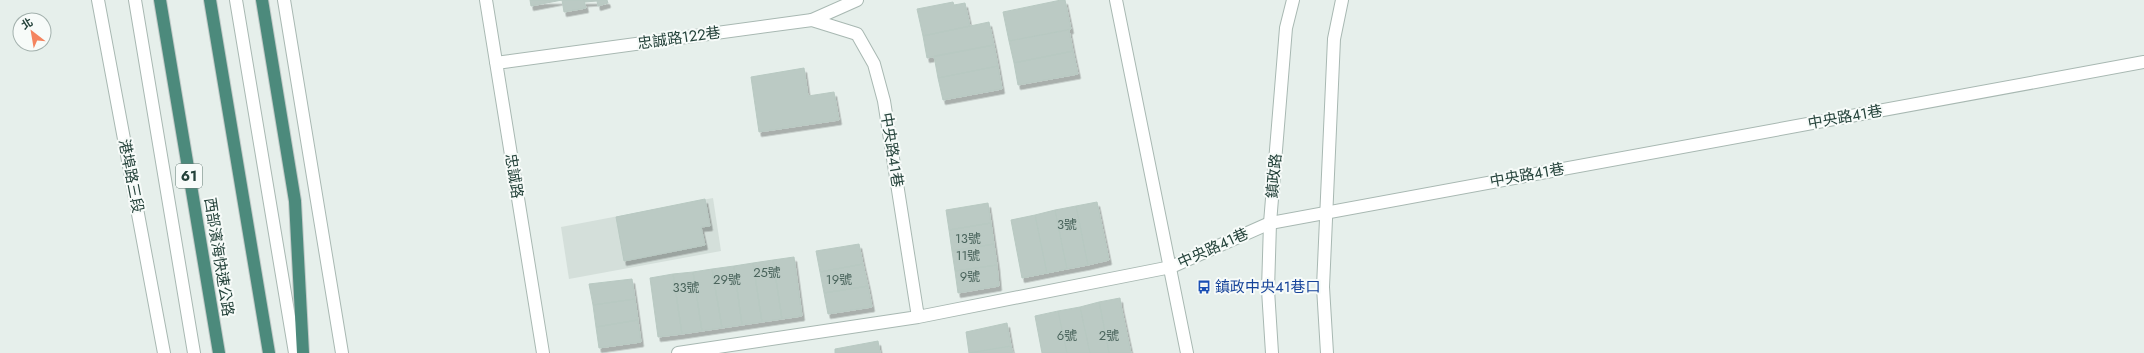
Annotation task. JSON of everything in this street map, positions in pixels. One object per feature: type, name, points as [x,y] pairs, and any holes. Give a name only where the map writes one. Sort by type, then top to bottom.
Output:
[{"type":"highway","name":"西部濱海快速公路","points":[[160,0],[219,353]]},
{"type":"highway","points":[[210,0],[269,353]]},
{"type":"highway","points":[[262,0],[295,201],[303,353]]},
{"type":"street","name":"港埠路三段","points":[[98,0],[164,353]]},
{"type":"street","points":[[135,0],[194,353]]},
{"type":"street","points":[[236,0],[295,353]]},
{"type":"street","points":[[284,0],[342,353]]},
{"type":"street","name":"忠誠路","points":[[486,0],[543,353]]},
{"type":"street","name":"忠誠路122巷","points":[[496,63],[812,20],[857,0]]},
{"type":"street","points":[[1116,0],[1171,267],[1187,353]]},
{"type":"street","name":"鎮政路","points":[[1272,353],[1268,290],[1270,223],[1286,28],[1293,0]]},
{"type":"street","points":[[1327,353],[1323,287],[1334,39],[1342,0]]},
{"type":"street","name":"中央路41巷","points":[[812,20],[857,34],[874,64],[884,101],[918,317]]},
{"type":"street","name":"中央路41巷","points":[[678,353],[918,317],[1171,267],[1270,223],[2144,62]]},
{"type":"shaded area","points":[[713,198],[721,251],[569,279],[561,227]]},
{"type":"building","points":[[530,0],[562,0],[531,6]]},
{"type":"building","points":[[562,0],[584,0],[586,8],[564,12]]},
{"type":"building","points":[[584,0],[607,0],[608,3],[598,6],[597,1],[585,2]]},
{"type":"building","points":[[1065,0],[1071,29],[1009,41],[1003,12]]},
{"type":"building","points":[[953,2],[954,5],[965,3],[970,26],[923,36],[917,9]]},
{"type":"building","points":[[989,22],[994,45],[927,58],[923,36]]},
{"type":"building","points":[[1069,30],[1073,51],[1014,63],[1009,41]]},
{"type":"building","points":[[994,45],[998,66],[938,78],[934,56]]},
{"type":"building","points":[[1073,51],[1078,74],[1018,85],[1014,63]]},
{"type":"building","points":[[998,66],[1002,89],[943,100],[938,78]]},
{"type":"building","points":[[804,68],[808,96],[834,92],[839,120],[759,132],[751,77]]},
{"type":"building","points":[[705,199],[710,226],[701,227],[705,245],[624,261],[616,217]]},
{"type":"building","points":[[1097,202],[1109,260],[1088,265],[1076,206]]},
{"type":"building","points":[[988,203],[991,223],[949,230],[946,210]]},
{"type":"building","points":[[1076,206],[1088,265],[1067,269],[1055,210]]},
{"type":"building","points":[[1055,210],[1067,269],[1047,273],[1035,215]]},
{"type":"building","points":[[1035,215],[1047,273],[1022,278],[1011,220]]},
{"type":"building","points":[[991,223],[994,244],[952,251],[949,230]]},
{"type":"building","points":[[859,244],[863,264],[820,272],[816,251]]},
{"type":"building","points":[[994,244],[997,265],[955,271],[952,251]]},
{"type":"building","points":[[794,257],[802,316],[782,319],[773,260]]},
{"type":"building","points":[[773,260],[782,319],[762,322],[753,263]]},
{"type":"building","points":[[753,263],[762,322],[742,325],[734,266]]},
{"type":"building","points":[[863,264],[868,286],[824,293],[820,272]]},
{"type":"building","points":[[997,265],[999,286],[958,293],[955,271]]},
{"type":"building","points":[[734,266],[742,325],[722,328],[712,269]]},
{"type":"building","points":[[712,269],[722,328],[702,331],[693,272]]},
{"type":"building","points":[[693,272],[702,331],[682,334],[673,274]]},
{"type":"building","points":[[673,274],[682,334],[658,337],[650,278]]},
{"type":"building","points":[[632,279],[635,299],[593,305],[589,284]]},
{"type":"building","points":[[868,286],[872,307],[828,314],[824,293]]},
{"type":"building","points":[[1120,298],[1131,353],[1109,353],[1099,302]]},
{"type":"building","points":[[635,299],[638,320],[596,327],[593,305]]},
{"type":"building","points":[[1099,302],[1109,353],[1090,353],[1080,307]]},
{"type":"building","points":[[1080,307],[1090,353],[1067,353],[1058,311]]},
{"type":"building","points":[[1058,311],[1067,353],[1042,353],[1035,316]]},
{"type":"building","points":[[638,320],[641,342],[599,348],[596,327]]},
{"type":"building","points":[[1007,323],[1011,346],[969,353],[966,332]]},
{"type":"building","points":[[878,341],[880,353],[835,353],[835,349]]},
{"type":"building","points":[[1011,346],[1013,353],[969,353]]},
{"type":"place","name":"鎮政中央41巷口","points":[[1204,287]]}]
